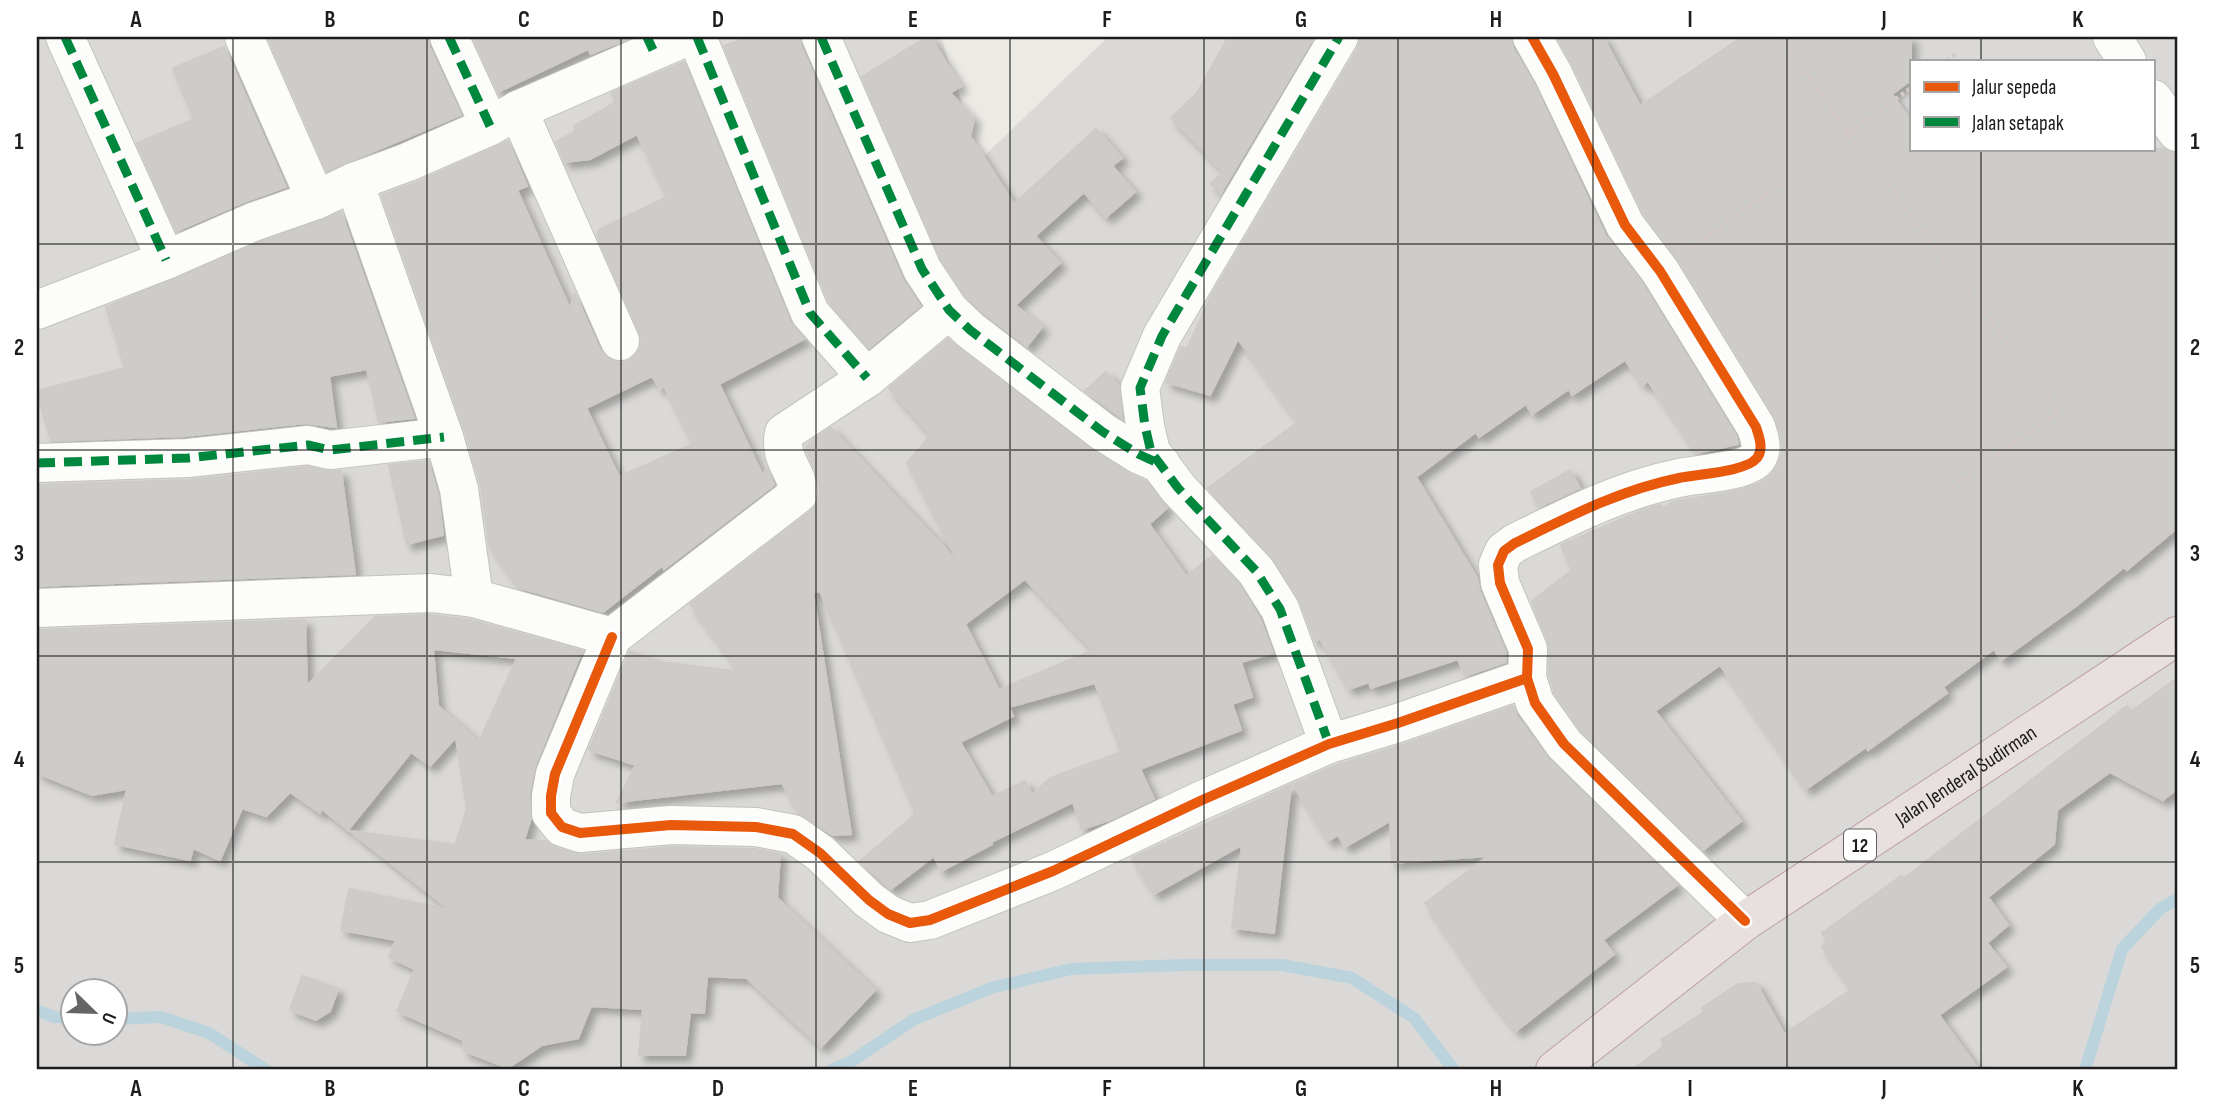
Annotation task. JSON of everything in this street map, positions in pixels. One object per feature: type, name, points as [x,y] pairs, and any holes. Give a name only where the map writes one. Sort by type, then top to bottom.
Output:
[{"type":"highway","name":"Jalan Jenderal Sudirman","points":[[1555,1070],[1745,920],[2177,636]]},
{"type":"street","points":[[65,37],[166,260]]},
{"type":"street","points":[[244,37],[316,200]]},
{"type":"street","points":[[449,37],[504,118],[620,341]]},
{"type":"street","points":[[697,37],[810,313],[867,378]]},
{"type":"street","points":[[821,37],[922,270],[949,310],[970,330],[1103,432],[1138,454],[1161,464]]},
{"type":"street","points":[[1329,744],[1280,609],[1256,572],[1178,488],[1152,452],[1140,388],[1162,336],[1339,37]]},
{"type":"street","points":[[1532,37],[1553,74],[1625,225],[1660,271],[1756,427],[1761,446],[1757,458],[1743,467],[1653,483],[1607,499],[1515,543],[1504,551],[1498,565],[1500,583],[1528,649],[1527,678],[1535,703],[1564,744],[1745,920]]},
{"type":"street","points":[[2112,37],[2126,60]]},
{"type":"street","points":[[37,310],[408,162],[662,41]]},
{"type":"street","points":[[2154,100],[2177,132]]},
{"type":"street","points":[[354,182],[444,437],[459,489],[474,598]]},
{"type":"street","points":[[949,310],[867,378],[783,433],[781,446],[798,485],[798,494],[612,637],[555,774],[551,813],[562,827],[580,833],[671,825],[757,827],[793,834],[820,853],[869,900],[888,914],[910,923],[930,920],[1053,870],[1329,744],[1527,678]]},
{"type":"street","points":[[37,463],[188,458],[308,445],[330,450],[444,437]]},
{"type":"street","points":[[37,608],[431,593],[474,598],[612,637]]},
{"type":"path","points":[[1781,37],[1850,135],[2059,411],[1944,492]]},
{"type":"path","points":[[1948,60],[1958,52]]},
{"type":"path","points":[[1660,271],[1910,89]]},
{"type":"shaded area","points":[[37,37],[941,37],[980,160],[1108,37],[2177,37],[2177,1070],[37,1070]]},
{"type":"building","points":[[268,37],[427,37],[461,115],[327,171]]},
{"type":"building","points":[[473,37],[632,37],[591,54],[588,49],[498,92]]},
{"type":"building","points":[[748,37],[800,37],[801,46],[902,278],[920,306],[869,348],[829,301],[724,46]]},
{"type":"building","points":[[930,37],[961,86],[950,93],[974,118],[970,136],[1014,204],[1096,129],[1122,158],[1112,166],[1135,192],[1106,217],[1084,192],[1035,236],[1060,263],[1015,305],[1042,327],[1027,346],[966,296],[941,259],[862,77]]},
{"type":"building","points":[[1228,37],[1314,37],[1221,193],[1211,184],[1223,171],[1171,118],[1197,93]]},
{"type":"building","points":[[1361,37],[1510,37],[1605,235],[1642,283],[1736,436],[1738,444],[1697,453],[1648,381],[1643,385],[1625,360],[1572,395],[1569,389],[1532,414],[1526,404],[1479,437],[1476,432],[1416,477],[1477,578],[1480,592],[1506,653],[1506,662],[1465,676],[1458,659],[1371,688],[1369,682],[1349,689],[1320,639],[1315,641],[1299,598],[1274,559],[1208,488],[1298,422],[1238,339],[1210,395],[1166,382],[1181,347],[1187,349],[1211,296],[1358,48]]},
{"type":"building","points":[[1557,37],[1603,37],[1640,106],[1742,37],[1911,37],[1910,81],[1892,94],[1910,120],[1910,150],[2164,149],[2177,154],[2177,528],[2127,570],[2124,567],[2076,606],[2001,660],[1994,649],[1943,687],[1947,693],[1868,750],[1866,747],[1806,789],[1720,665],[1655,711],[1741,821],[1703,850],[1581,730],[1555,693],[1549,675],[1548,641],[1532,601],[1572,570],[1561,545],[1643,510],[1660,505],[1665,509],[1672,502],[1737,491],[1760,483],[1771,475],[1778,465],[1782,453],[1782,439],[1775,416],[1679,259],[1644,214]]},
{"type":"building","points":[[224,47],[286,187],[177,231],[137,143],[194,119],[173,68]]},
{"type":"building","points":[[684,62],[790,321],[804,339],[719,384],[762,474],[767,470],[774,485],[603,612],[520,588],[489,545],[481,486],[465,431],[382,195],[508,141],[527,186],[517,190],[570,309],[575,294],[600,350],[607,358],[618,363],[629,361],[637,354],[642,344],[640,333],[597,235],[600,229],[667,197],[637,134],[590,159],[565,162],[556,142],[576,131],[574,126],[616,102],[611,93]],"holes":[[[652,376],[660,389],[664,386],[693,444],[619,477],[586,408]]]},
{"type":"building","points":[[341,212],[414,418],[379,422],[367,369],[329,376],[336,427],[306,423],[186,436],[51,441],[37,391],[125,368],[106,307],[261,242]]},
{"type":"building","points":[[948,339],[1090,449],[1127,473],[1145,481],[1167,508],[1149,524],[1186,576],[1212,556],[1239,584],[1260,619],[1273,653],[1241,662],[1252,697],[1232,704],[1241,730],[1140,769],[1154,799],[1110,820],[1082,829],[1073,802],[991,842],[992,844],[941,871],[934,856],[891,889],[860,861],[916,814],[820,591],[813,593],[851,834],[833,835],[798,813],[782,783],[617,802],[636,765],[589,750],[630,651],[660,662],[740,672],[690,604],[818,504],[819,480],[806,447],[831,428],[954,558],[956,557],[907,463],[931,435],[889,388]],"holes":[[[1025,579],[1093,650],[999,690],[965,624]],[[1095,683],[1121,752],[1050,778],[1032,795],[1025,781],[992,797],[960,742],[1013,716],[1009,707]]]},
{"type":"building","points":[[1106,372],[1119,386],[1122,418],[1085,391]]},
{"type":"building","points":[[428,461],[438,494],[443,535],[407,544],[389,465]]},
{"type":"building","points":[[307,467],[341,471],[355,574],[37,586],[37,485],[189,480]]},
{"type":"building","points":[[1570,470],[1580,488],[1539,507],[1531,492]]},
{"type":"building","points":[[430,615],[470,620],[582,651],[535,766],[529,796],[531,818],[524,840],[545,841],[555,848],[581,855],[672,847],[754,849],[780,854],[777,898],[875,990],[821,1047],[747,978],[707,976],[704,1013],[690,1012],[685,1055],[639,1055],[643,1009],[591,1006],[578,1038],[542,1045],[508,1068],[464,1051],[463,1040],[397,1011],[415,969],[389,957],[396,940],[341,930],[349,889],[450,910],[350,831],[455,845],[467,809],[456,737],[430,766],[411,752],[348,830],[322,809],[320,813],[290,792],[266,816],[242,808],[220,860],[193,848],[190,860],[115,844],[127,789],[92,795],[37,773],[37,630],[305,620],[307,686],[375,617]],"holes":[[[433,649],[517,658],[479,742],[438,706]]]},
{"type":"building","points":[[2177,678],[2177,789],[2163,800],[2110,772],[2057,810],[2054,844],[1988,897],[2008,925],[1987,943],[2006,967],[1939,1015],[1979,1070],[1632,1070],[1664,1046],[1661,1040],[1704,1012],[1702,1008],[1738,984],[1756,983],[1784,1034],[1852,989],[1822,947],[1827,941],[1822,933],[1901,876],[1903,879],[2127,706],[2132,711]]},
{"type":"building","points":[[1513,706],[1517,716],[1549,760],[1677,885],[1603,940],[1614,954],[1516,1031],[1485,992],[1425,903],[1488,856],[1392,863],[1390,821],[1345,847],[1338,835],[1328,841],[1293,784],[1337,765]]},
{"type":"building","points":[[1291,785],[1274,933],[1232,928],[1242,845],[1154,894],[1132,858]]},
{"type":"building","points":[[302,976],[338,989],[330,1011],[316,1020],[290,1010]]},
{"type":"waterway","points":[[2085,1070],[2122,949],[2160,909],[2177,899]]},
{"type":"waterway","points":[[831,1070],[852,1061],[913,1020],[991,988],[1071,969],[1184,965],[1282,965],[1352,978],[1414,1018],[1454,1070]]},
{"type":"waterway","points":[[37,1010],[60,1017]]},
{"type":"waterway","points":[[130,1018],[161,1017],[209,1033],[266,1070]]},
{"type":"marked path","points":[[65,37],[166,260]]},
{"type":"marked path","points":[[449,37],[490,126]]},
{"type":"marked path","points":[[647,37],[653,50]]},
{"type":"marked path","points":[[697,37],[810,313],[867,378]]},
{"type":"marked path","points":[[821,37],[922,269],[949,310],[970,330],[1103,432],[1158,463]]},
{"type":"marked path","points":[[1329,744],[1280,609],[1256,571],[1178,488],[1151,452],[1140,388],[1162,336],[1339,37]]},
{"type":"marked path","points":[[37,463],[188,458],[308,445],[330,450],[444,437]]},
{"type":"cycle path","points":[[1532,37],[1553,74],[1625,225],[1660,271],[1756,427],[1761,447],[1757,458],[1751,463],[1636,490],[1595,505],[1515,543],[1504,551],[1498,565],[1500,583],[1528,649],[1527,678],[1535,703],[1564,744],[1745,921]]},
{"type":"cycle path","points":[[612,637],[555,774],[551,813],[562,827],[580,833],[671,825],[756,827],[793,834],[820,853],[869,900],[888,914],[910,923],[930,920],[1053,871],[1200,801],[1329,744],[1527,678]]}]
